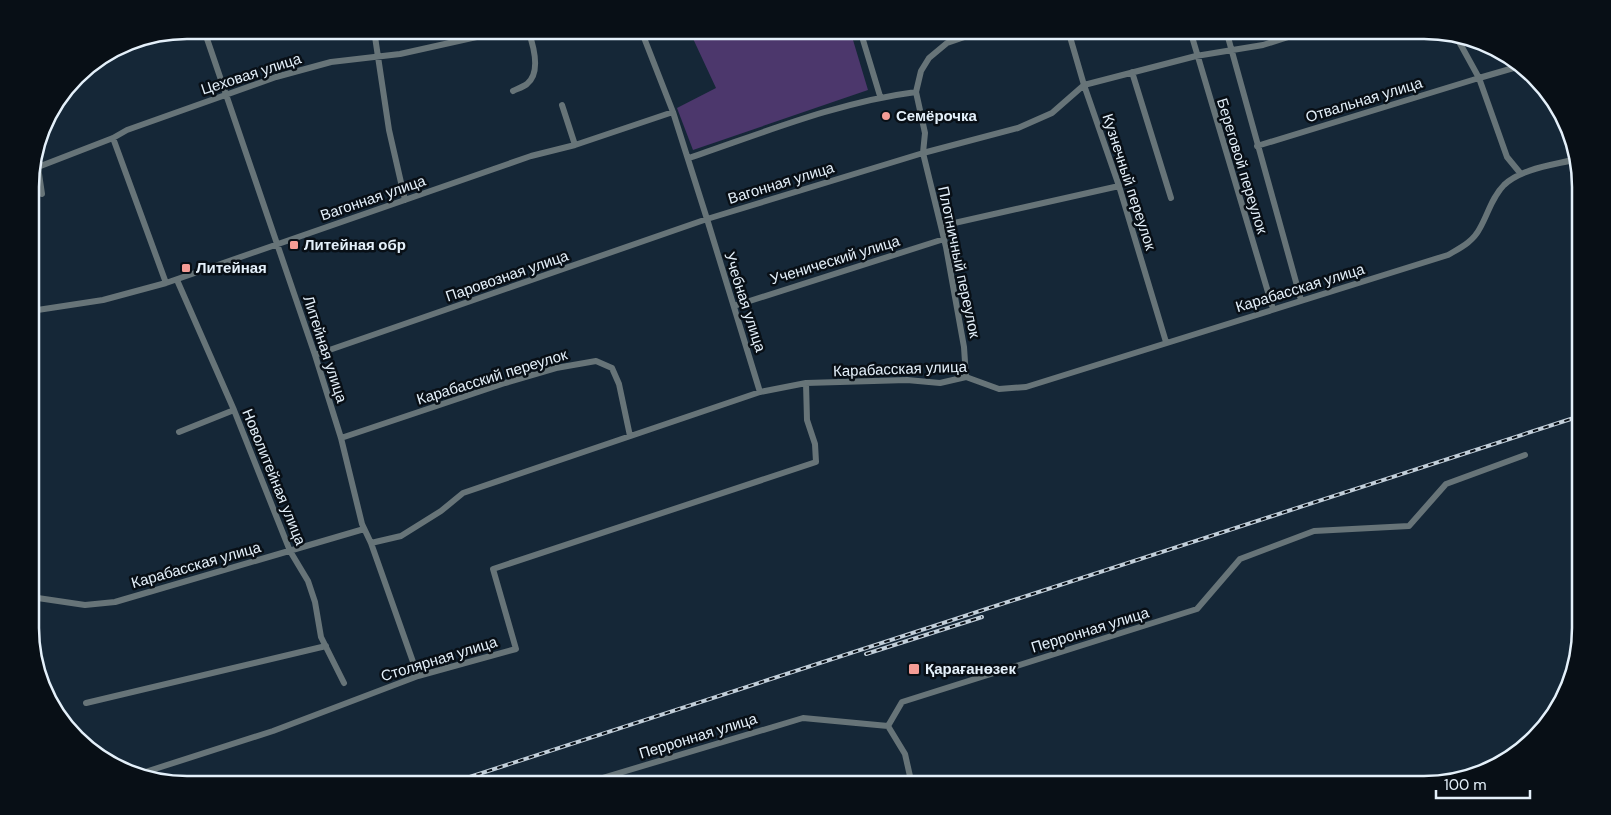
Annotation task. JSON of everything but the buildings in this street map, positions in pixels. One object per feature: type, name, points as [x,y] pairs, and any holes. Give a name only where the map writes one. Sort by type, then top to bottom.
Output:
[{"type":"street","name":"Литейная улица","points":[[207,39],[342,438],[364,529],[371,543],[418,676]]},
{"type":"street","points":[[376,39],[388,121],[405,200]]},
{"type":"street","name":"Цеховая улица","points":[[40,166],[114,138],[127,130],[276,77],[331,62],[400,54],[468,39]]},
{"type":"street","points":[[513,91],[529,83],[534,74],[534,49],[531,39]]},
{"type":"street","points":[[645,39],[689,158],[707,219]]},
{"type":"street","points":[[863,39],[880,96]]},
{"type":"street","points":[[689,158],[880,96],[916,92],[921,71],[929,58],[946,43],[958,39]]},
{"type":"street","name":"Кузнечный переулок","points":[[1071,39],[1084,85],[1119,186],[1166,342]]},
{"type":"street","name":"Береговой переулок","points":[[1192,39],[1273,309]]},
{"type":"street","points":[[1229,39],[1301,300]]},
{"type":"street","points":[[923,153],[1018,128],[1052,113],[1084,85],[1196,56],[1262,45],[1281,39]]},
{"type":"street","points":[[1460,43],[1479,78],[1507,157],[1521,174]]},
{"type":"street","name":"Отвальная улица","points":[[1257,146],[1512,68]]},
{"type":"street","points":[[1132,72],[1171,198]]},
{"type":"street","name":"Плотничный переулок","points":[[916,92],[926,133],[923,153],[944,239],[964,346],[966,377]]},
{"type":"street","points":[[562,105],[575,145]]},
{"type":"street","name":"Вагонная улица","points":[[39,310],[103,300],[177,280],[531,156],[575,145],[673,112]]},
{"type":"street","points":[[114,138],[166,283]]},
{"type":"street","name":"Вагонная улица","points":[[707,219],[923,153]]},
{"type":"street","name":"Карабасская улица","points":[[371,543],[408,532],[463,493],[760,392],[806,383],[907,380],[940,382],[966,377],[999,389],[1026,387],[1301,300],[1448,256],[1467,244],[1479,230],[1495,196],[1505,184],[1521,174],[1570,161]]},
{"type":"street","name":"Цеховая улица","points":[[39,175],[42,194]]},
{"type":"street","points":[[941,226],[1119,186]]},
{"type":"street","name":"Учебная улица","points":[[707,219],[760,392]]},
{"type":"street","name":"Паровозная улица","points":[[315,355],[707,219]]},
{"type":"street","name":"Ученический улица","points":[[734,306],[944,239]]},
{"type":"street","name":"Новолитейная улица","points":[[177,280],[234,410],[290,551],[308,581],[315,602],[321,637],[344,683]]},
{"type":"street","name":"Карабасский переулок","points":[[342,438],[504,383],[556,368],[596,360],[612,368],[618,384],[630,436]]},
{"type":"street","name":"Столярная улица","points":[[148,771],[273,731],[418,676],[516,649],[493,569],[816,462],[815,444],[807,420],[806,383]]},
{"type":"street","points":[[179,432],[234,410]]},
{"type":"street","name":"Перронная улица","points":[[608,776],[803,718],[888,726],[902,702],[1197,609],[1240,559],[1314,531],[1409,526],[1446,484],[1525,455]]},
{"type":"street","name":"Карабасская улица","points":[[39,598],[84,605],[115,602],[364,529]]},
{"type":"street","points":[[86,703],[326,646]]},
{"type":"street","points":[[888,726],[905,754],[910,776]]},
{"type":"shaded area","points":[[693,39],[853,39],[868,90],[693,150],[677,108],[716,88]]},
{"type":"railway","points":[[473,776],[1572,419]]},
{"type":"railway","points":[[866,654],[982,617]]},
{"type":"place","name":"Семёрочка","points":[[886,116]]},
{"type":"place","name":"Литейная обр","points":[[294,245]]},
{"type":"place","name":"Литейная","points":[[186,268]]},
{"type":"place","name":"Қарағанөзек","points":[[914,669]]}]
